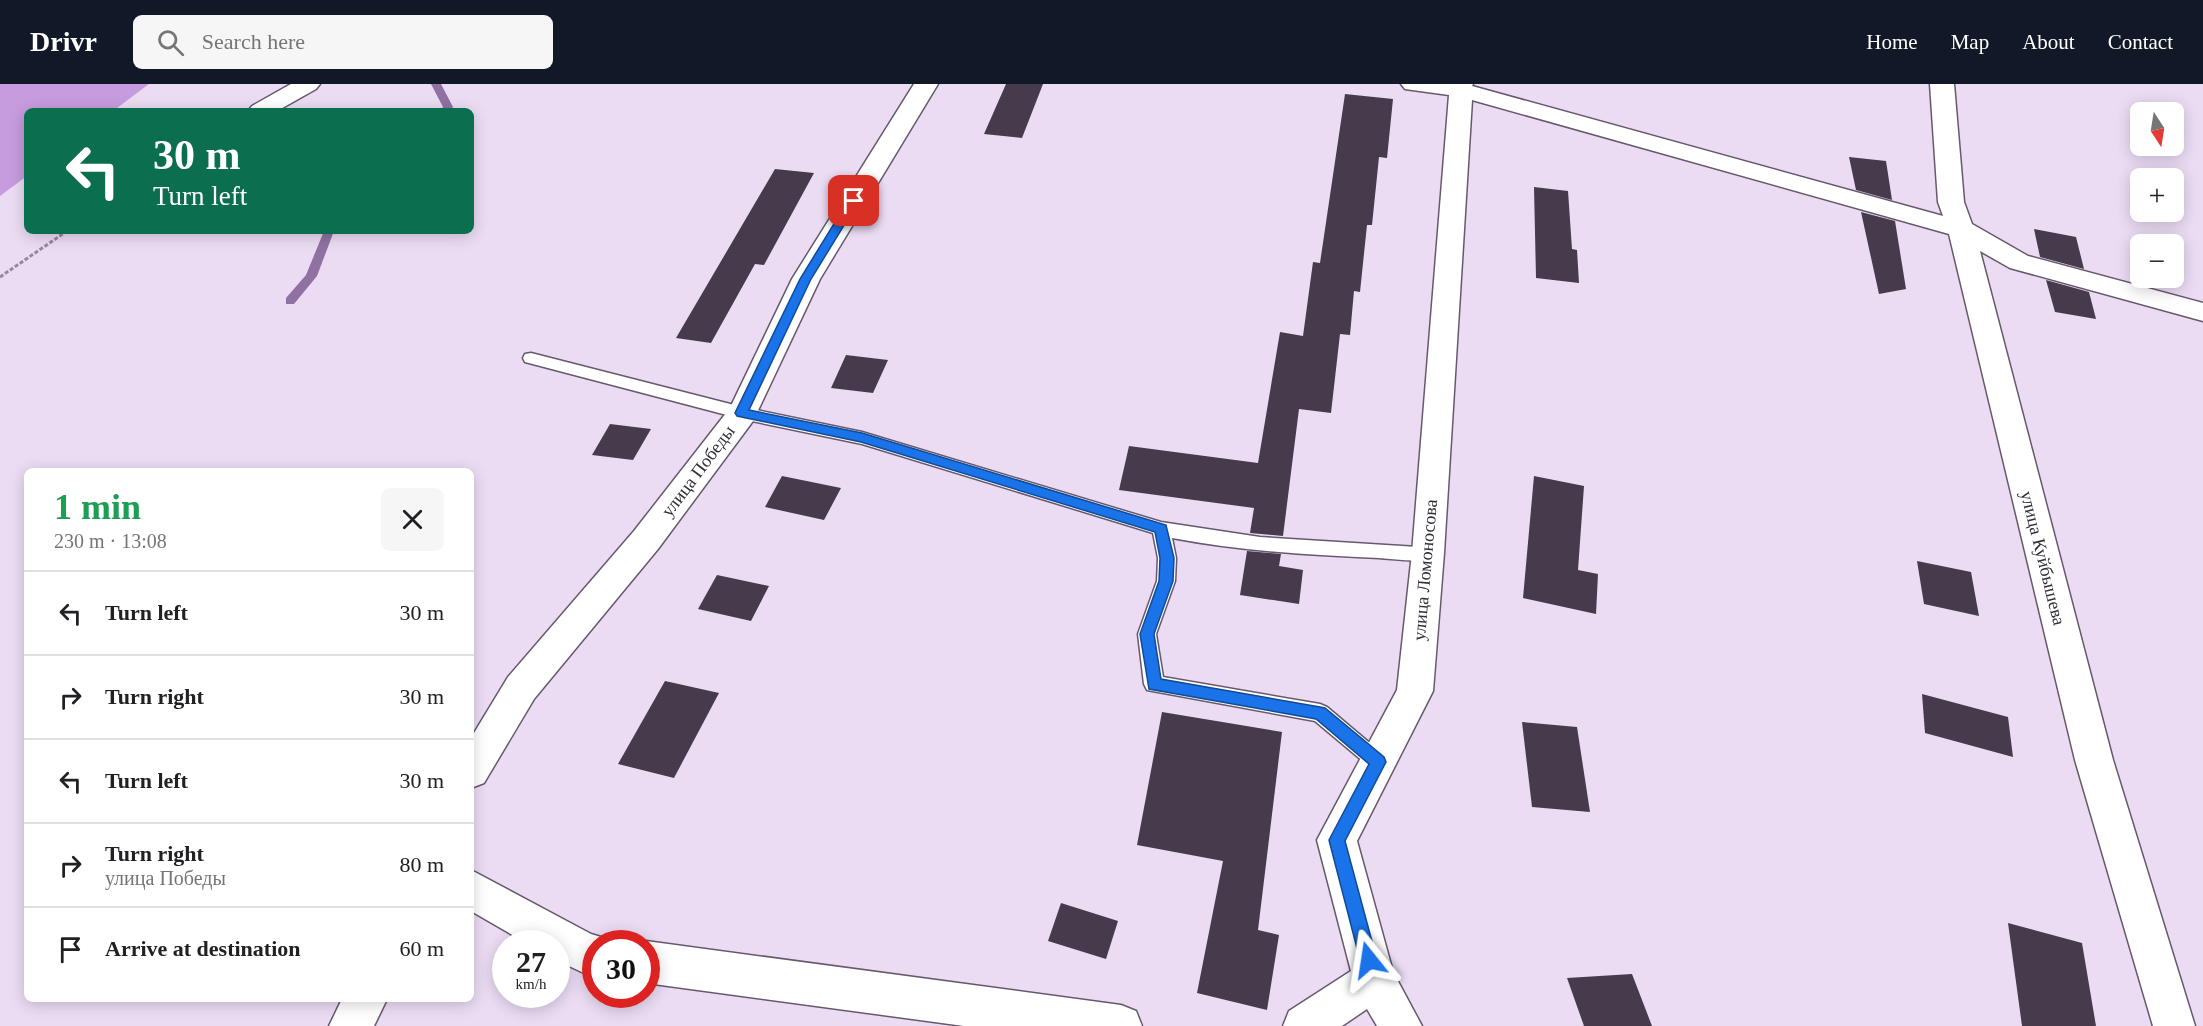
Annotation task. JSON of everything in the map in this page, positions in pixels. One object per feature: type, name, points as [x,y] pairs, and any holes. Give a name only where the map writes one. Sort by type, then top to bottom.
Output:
[{"type":"street","points":[[265,108],[308,84]]},
{"type":"street","name":"улица Победы","points":[[474,766],[521,688],[646,540],[742,413],[806,279],[926,84]]},
{"type":"street","points":[[1413,84],[1461,87],[1961,229],[2019,262],[2203,312]]},
{"type":"street","name":"улица Куйбышева","points":[[1942,84],[1952,202],[1961,229],[2094,760],[2174,1026]]},
{"type":"street","name":"улица Ломоносова","points":[[1401,1026],[1374,980],[1337,840],[1415,691],[1428,554],[1461,87]]},
{"type":"street","points":[[474,891],[582,952]]},
{"type":"street","points":[[660,964],[1121,1026]]},
{"type":"street","points":[[1304,1026],[1374,980]]},
{"type":"street","points":[[350,1026],[364,1002]]},
{"type":"lane","points":[[531,358],[742,413],[862,438],[1161,529],[1188,535],[1331,549],[1428,554]]},
{"type":"lane","points":[[1161,529],[1167,558],[1166,581],[1147,634],[1154,684],[1320,713],[1378,762]]},
{"type":"path","points":[[0,277],[63,234]]},
{"type":"shaded area","points":[[0,84],[149,84],[117,108],[24,108],[24,178],[0,196]]},
{"type":"building","points":[[1006,84],[1043,84],[1022,138],[984,134]]},
{"type":"building","points":[[1345,94],[1393,99],[1387,158],[1379,157],[1372,225],[1367,225],[1360,292],[1354,291],[1350,335],[1340,334],[1331,413],[1299,409],[1283,536],[1250,533],[1254,508],[1119,490],[1129,446],[1258,463],[1280,332],[1303,336],[1313,262],[1320,263]]},
{"type":"building","points":[[1849,157],[1886,161],[1892,200],[1856,190]]},
{"type":"building","points":[[775,169],[814,173],[764,265],[755,264],[711,343],[676,338]]},
{"type":"building","points":[[1534,187],[1568,191],[1572,249],[1577,250],[1579,283],[1536,278]]},
{"type":"building","points":[[1861,212],[1895,221],[1906,289],[1879,294]]},
{"type":"building","points":[[2034,229],[2076,237],[2084,269],[2040,257]]},
{"type":"building","points":[[2046,280],[2089,292],[2096,319],[2055,312]]},
{"type":"building","points":[[846,355],[888,360],[873,393],[831,388]]},
{"type":"building","points":[[610,424],[651,429],[633,460],[592,455]]},
{"type":"building","points":[[782,476],[841,488],[824,520],[765,507]]},
{"type":"building","points":[[1534,476],[1584,486],[1578,570],[1598,574],[1596,614],[1523,598]]},
{"type":"building","points":[[1247,551],[1281,554],[1279,566],[1303,570],[1299,604],[1240,595]]},
{"type":"building","points":[[1917,561],[1971,572],[1979,616],[1924,604]]},
{"type":"building","points":[[717,575],[769,586],[751,621],[698,609]]},
{"type":"building","points":[[665,681],[719,693],[674,778],[618,764]]},
{"type":"building","points":[[1922,694],[2008,717],[2013,757],[1925,733]]},
{"type":"building","points":[[1162,712],[1282,732],[1258,930],[1279,935],[1267,1010],[1197,993],[1223,861],[1137,845]]},
{"type":"building","points":[[1522,722],[1577,727],[1590,812],[1532,807]]},
{"type":"building","points":[[1061,903],[1118,921],[1106,959],[1048,941]]},
{"type":"building","points":[[2008,923],[2082,943],[2096,1026],[2022,1026]]},
{"type":"building","points":[[1632,974],[1652,1026],[1584,1026],[1567,978]]},
{"type":"waterway","points":[[436,84],[447,108]]},
{"type":"waterway","points":[[290,301],[311,276],[328,234]]},
{"type":"route","points":[[854,201],[806,279],[742,413],[862,438],[1161,529],[1167,558],[1166,581],[1147,634],[1154,684],[1320,713],[1378,762],[1337,840],[1369,960]]}]
